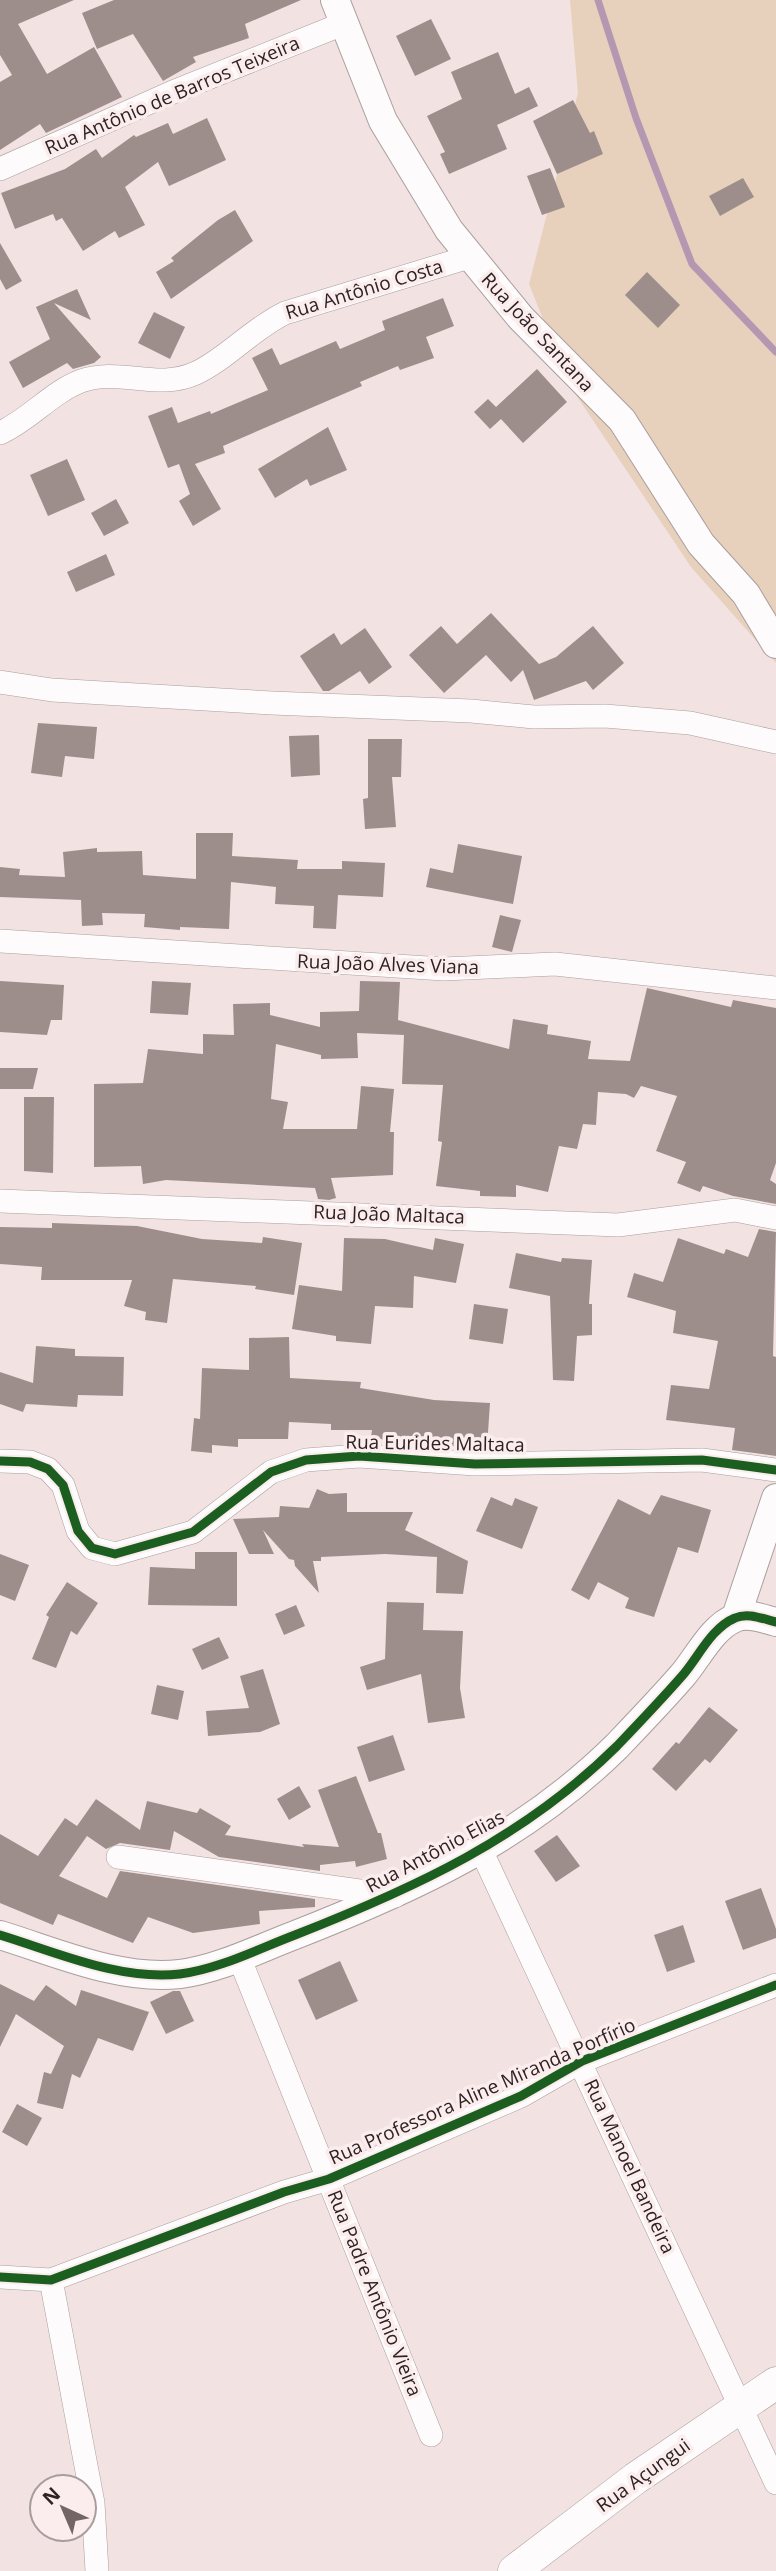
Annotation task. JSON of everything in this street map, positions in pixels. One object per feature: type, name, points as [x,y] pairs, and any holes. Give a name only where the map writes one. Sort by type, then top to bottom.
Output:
[{"type":"main road","name":"Rua Açungui","points":[[514,2571],[636,2479],[776,2383]]},
{"type":"street","name":"Rua Antônio de Barros Teixeira","points":[[0,169],[173,92],[340,11]]},
{"type":"street","name":"Rua João Santana","points":[[340,11],[383,121],[449,230],[521,318],[622,420],[701,544],[746,594],[776,644]]},
{"type":"street","name":"Rua Antônio Costa","points":[[0,433],[80,382],[110,376],[167,383],[198,373],[262,324],[285,313],[469,257]]},
{"type":"street","points":[[0,682],[52,690],[258,702],[471,711],[534,717],[605,716],[690,723],[776,742]]},
{"type":"street","name":"Rua João Alves Viana","points":[[0,941],[444,969],[555,964],[776,988]]},
{"type":"street","name":"Rua João Maltaca","points":[[0,1201],[618,1225],[735,1210],[776,1218]]},
{"type":"street","name":"Rua Eurides Maltaca","points":[[0,1461],[30,1462],[48,1469],[63,1485],[78,1531],[92,1548],[115,1554],[193,1532],[271,1472],[306,1460],[359,1456],[475,1464],[702,1460],[776,1470]]},
{"type":"street","points":[[776,1498],[736,1617],[752,1616],[776,1622]]},
{"type":"street","name":"Rua Antônio Elias","points":[[0,1935],[97,1965],[149,1975],[180,1974],[239,1957],[395,1896],[481,1850],[551,1805],[615,1747],[684,1674],[724,1625],[736,1617]]},
{"type":"street","name":"Rua Manoel Bandeira","points":[[481,1850],[776,2483]]},
{"type":"street","name":"Rua Antônio Elias","points":[[118,1857],[395,1896]]},
{"type":"street","name":"Rua Padre Antônio Vieira","points":[[239,1957],[431,2435]]},
{"type":"street","name":"Rua Professora Aline Miranda Porfírio","points":[[0,2277],[51,2280],[285,2192],[329,2179],[521,2096],[582,2062],[776,1985]]},
{"type":"street","points":[[51,2280],[93,2503],[97,2571]]},
{"type":"shaded area","points":[[570,0],[776,0],[776,663],[691,567],[570,386],[529,284],[578,93]]},
{"type":"building","points":[[0,0],[74,0],[18,24],[47,74],[94,47],[122,97],[46,133],[40,124],[0,150],[0,82],[12,75],[0,55]]},
{"type":"building","points":[[114,0],[301,0],[245,24],[249,38],[193,57],[196,62],[163,81],[133,34],[97,49],[82,13]]},
{"type":"building","points":[[431,19],[451,59],[415,76],[396,36]]},
{"type":"building","points":[[498,52],[515,94],[529,87],[538,106],[497,125],[507,149],[449,174],[440,154],[445,152],[427,116],[462,99],[451,72]]},
{"type":"building","points":[[573,100],[590,133],[594,131],[603,154],[557,174],[533,121]]},
{"type":"building","points":[[207,118],[226,160],[169,186],[158,162],[125,187],[145,225],[119,238],[115,231],[83,251],[62,218],[56,221],[53,214],[15,229],[1,193],[65,169],[96,149],[102,158],[134,135],[136,137],[168,123],[173,134]]},
{"type":"building","points":[[550,168],[565,207],[542,215],[527,176]]},
{"type":"building","points":[[743,178],[754,197],[720,216],[709,196]]},
{"type":"building","points":[[235,210],[253,241],[171,299],[156,272],[174,261],[171,258],[218,220]]},
{"type":"building","points":[[0,243],[22,281],[6,290],[0,279]]},
{"type":"building","points":[[647,272],[680,305],[658,328],[625,295]]},
{"type":"building","points":[[77,289],[91,320],[54,303],[101,357],[94,363],[73,369],[67,363],[23,388],[9,362],[50,339],[36,307]]},
{"type":"building","points":[[443,298],[454,326],[426,337],[434,358],[400,370],[398,366],[360,382],[362,386],[223,446],[225,453],[195,464],[221,509],[193,526],[179,501],[190,494],[179,464],[168,468],[148,416],[172,407],[178,423],[210,411],[211,414],[268,390],[252,358],[272,348],[280,365],[336,341],[340,349],[385,330],[382,321]]},
{"type":"building","points":[[154,312],[185,327],[170,359],[138,343]]},
{"type":"building","points":[[537,369],[567,402],[523,443],[501,419],[490,429],[474,412],[488,399],[496,407]]},
{"type":"building","points":[[328,427],[347,470],[310,486],[307,479],[275,498],[258,469]]},
{"type":"building","points":[[67,459],[85,500],[48,516],[30,475]]},
{"type":"building","points":[[116,499],[129,523],[104,536],[91,513]]},
{"type":"building","points":[[106,554],[115,575],[76,592],[67,572]]},
{"type":"building","points":[[491,613],[539,664],[556,657],[593,626],[624,663],[593,690],[586,681],[534,700],[523,670],[511,682],[486,655],[444,693],[409,655],[441,626],[457,644]]},
{"type":"building","points":[[365,628],[392,667],[369,684],[360,671],[329,691],[323,691],[300,656],[334,633],[341,645]]},
{"type":"building","points":[[38,723],[97,727],[94,759],[65,756],[62,777],[31,773]]},
{"type":"building","points":[[319,735],[320,775],[291,777],[289,736]]},
{"type":"building","points":[[368,739],[402,739],[401,777],[392,777],[396,827],[365,829],[363,799],[368,798]]},
{"type":"building","points":[[196,833],[233,833],[232,856],[298,860],[297,869],[342,869],[342,861],[385,863],[383,897],[338,895],[336,929],[313,928],[314,906],[275,904],[276,887],[231,882],[229,929],[180,927],[180,930],[144,927],[145,914],[102,913],[103,925],[82,926],[81,900],[0,897],[0,867],[20,869],[19,875],[65,877],[63,852],[97,848],[97,852],[142,851],[143,875],[196,879]]},
{"type":"building","points":[[458,844],[522,856],[513,904],[426,887],[430,868],[453,873]]},
{"type":"building","points":[[500,915],[521,920],[512,952],[492,947]]},
{"type":"building","points":[[0,981],[64,985],[62,1020],[51,1020],[47,1035],[0,1032]]},
{"type":"building","points":[[152,981],[191,983],[188,1015],[150,1013]]},
{"type":"building","points":[[360,981],[400,982],[398,1020],[509,1049],[513,1019],[548,1025],[547,1034],[591,1041],[588,1059],[630,1061],[647,988],[731,1007],[733,1000],[776,1008],[776,1163],[770,1180],[776,1184],[776,1204],[733,1196],[703,1186],[700,1192],[677,1183],[686,1162],[656,1151],[677,1096],[641,1086],[634,1098],[626,1094],[598,1092],[596,1125],[583,1124],[577,1149],[559,1146],[548,1192],[516,1185],[516,1197],[480,1196],[480,1191],[436,1186],[442,1142],[438,1141],[443,1085],[402,1084],[404,1035],[357,1033],[358,1058],[321,1059],[321,1055],[276,1044],[271,1099],[288,1102],[283,1129],[357,1129],[361,1086],[394,1089],[390,1132],[394,1132],[393,1175],[331,1178],[336,1198],[329,1200],[318,1199],[315,1188],[166,1180],[143,1184],[141,1166],[94,1167],[94,1084],[143,1083],[148,1049],[203,1054],[203,1034],[234,1035],[233,1004],[270,1003],[270,1015],[320,1027],[320,1012],[359,1011]]},
{"type":"building","points":[[0,1068],[38,1068],[33,1089],[0,1089]]},
{"type":"building","points":[[24,1097],[54,1097],[53,1173],[24,1171]]},
{"type":"building","points":[[52,1223],[137,1226],[202,1239],[262,1243],[263,1237],[302,1243],[294,1295],[255,1289],[256,1286],[173,1279],[167,1323],[145,1320],[146,1312],[124,1306],[132,1280],[41,1280],[42,1267],[0,1264],[0,1227],[52,1228]]},
{"type":"building","points":[[759,1229],[776,1232],[773,1356],[776,1357],[776,1456],[732,1450],[735,1428],[666,1420],[671,1385],[709,1389],[718,1341],[673,1333],[676,1311],[627,1297],[634,1273],[663,1282],[678,1238],[724,1254],[726,1249],[748,1257]]},
{"type":"building","points":[[344,1238],[385,1239],[433,1250],[435,1238],[464,1244],[456,1283],[414,1276],[413,1308],[375,1306],[371,1344],[336,1341],[336,1336],[292,1329],[299,1285],[342,1291]]},
{"type":"building","points":[[516,1253],[561,1262],[562,1258],[592,1260],[589,1304],[592,1304],[592,1335],[577,1336],[574,1381],[553,1380],[550,1296],[509,1288]]},
{"type":"building","points":[[474,1304],[508,1309],[503,1344],[469,1339]]},
{"type":"building","points":[[289,1337],[290,1378],[361,1382],[360,1388],[434,1400],[490,1403],[487,1447],[410,1445],[371,1437],[372,1430],[331,1430],[331,1424],[289,1422],[288,1439],[238,1439],[238,1447],[212,1445],[212,1453],[191,1451],[194,1418],[200,1419],[202,1368],[249,1370],[249,1338]]},
{"type":"building","points":[[36,1346],[75,1349],[75,1356],[124,1357],[123,1396],[78,1395],[77,1407],[26,1404],[23,1412],[0,1404],[0,1372],[33,1383]]},
{"type":"building","points":[[317,1489],[329,1494],[347,1493],[347,1512],[413,1512],[405,1530],[468,1561],[463,1594],[436,1593],[437,1557],[385,1554],[321,1557],[321,1561],[313,1561],[319,1593],[295,1566],[294,1560],[289,1559],[263,1530],[274,1554],[249,1554],[233,1519],[279,1517],[280,1506],[309,1508]]},
{"type":"building","points":[[661,1495],[711,1510],[698,1553],[678,1547],[654,1617],[625,1608],[629,1598],[598,1582],[589,1600],[571,1590],[618,1499],[650,1515]]},
{"type":"building","points":[[491,1497],[512,1506],[515,1498],[538,1507],[522,1549],[476,1531]]},
{"type":"building","points":[[195,1552],[237,1552],[237,1606],[148,1605],[150,1567],[195,1569]]},
{"type":"building","points":[[0,1554],[29,1565],[15,1601],[0,1595]]},
{"type":"building","points":[[67,1582],[98,1603],[77,1635],[71,1631],[56,1668],[32,1659],[49,1617],[46,1615]]},
{"type":"building","points":[[387,1602],[424,1603],[423,1630],[463,1631],[460,1688],[465,1718],[428,1723],[421,1674],[367,1690],[360,1667],[385,1659]]},
{"type":"building","points":[[296,1605],[305,1626],[284,1635],[275,1614]]},
{"type":"building","points":[[219,1637],[229,1658],[202,1670],[192,1649]]},
{"type":"building","points":[[263,1669],[280,1724],[260,1732],[208,1736],[206,1711],[249,1708],[240,1676]]},
{"type":"building","points":[[157,1685],[184,1691],[178,1720],[151,1714]]},
{"type":"building","points":[[709,1707],[738,1730],[710,1763],[705,1759],[676,1791],[652,1769],[676,1742],[679,1744]]},
{"type":"building","points":[[393,1735],[405,1770],[369,1782],[357,1747]]},
{"type":"building","points":[[356,1776],[378,1833],[381,1833],[387,1859],[356,1867],[355,1861],[320,1865],[320,1871],[219,1857],[174,1831],[170,1850],[120,1843],[106,1849],[87,1836],[59,1876],[107,1898],[120,1871],[315,1899],[315,1907],[259,1911],[260,1924],[193,1933],[148,1917],[133,1943],[58,1914],[53,1925],[0,1903],[0,1834],[38,1856],[65,1818],[77,1826],[96,1799],[140,1830],[147,1801],[197,1813],[200,1808],[231,1826],[225,1835],[304,1847],[302,1844],[339,1847],[318,1790]]},
{"type":"building","points":[[299,1786],[311,1807],[289,1820],[277,1799]]},
{"type":"building","points":[[557,1835],[580,1866],[556,1882],[534,1851]]},
{"type":"building","points":[[761,1888],[776,1929],[776,1938],[743,1950],[725,1901]]},
{"type":"building","points":[[683,1925],[695,1962],[667,1972],[654,1935]]},
{"type":"building","points":[[340,1961],[358,2001],[316,2020],[298,1980]]},
{"type":"building","points":[[0,1984],[34,2001],[46,1985],[76,2006],[81,1990],[149,2012],[133,2051],[98,2038],[80,2078],[72,2074],[63,2109],[37,2103],[44,2072],[51,2074],[64,2046],[16,2014],[0,2047]]},
{"type":"building","points":[[173,1991],[180,1991],[194,2021],[166,2034],[150,2002]]},
{"type":"building","points":[[17,2104],[42,2118],[27,2146],[2,2132]]},
{"type":"waterway","points":[[598,0],[636,118],[692,264],[776,352]]},
{"type":"cycle path","points":[[0,1461],[30,1462],[48,1469],[63,1485],[78,1531],[92,1548],[115,1554],[193,1532],[271,1472],[306,1460],[359,1456],[475,1464],[702,1460],[776,1470]]},
{"type":"cycle path","points":[[0,1935],[111,1969],[157,1975],[180,1974],[224,1963],[339,1917],[425,1879],[506,1834],[544,1808],[617,1746],[674,1685],[712,1636],[726,1623],[745,1616],[776,1622]]},
{"type":"cycle path","points":[[0,2277],[51,2280],[284,2192],[329,2179],[521,2096],[582,2061],[776,1985]]}]
